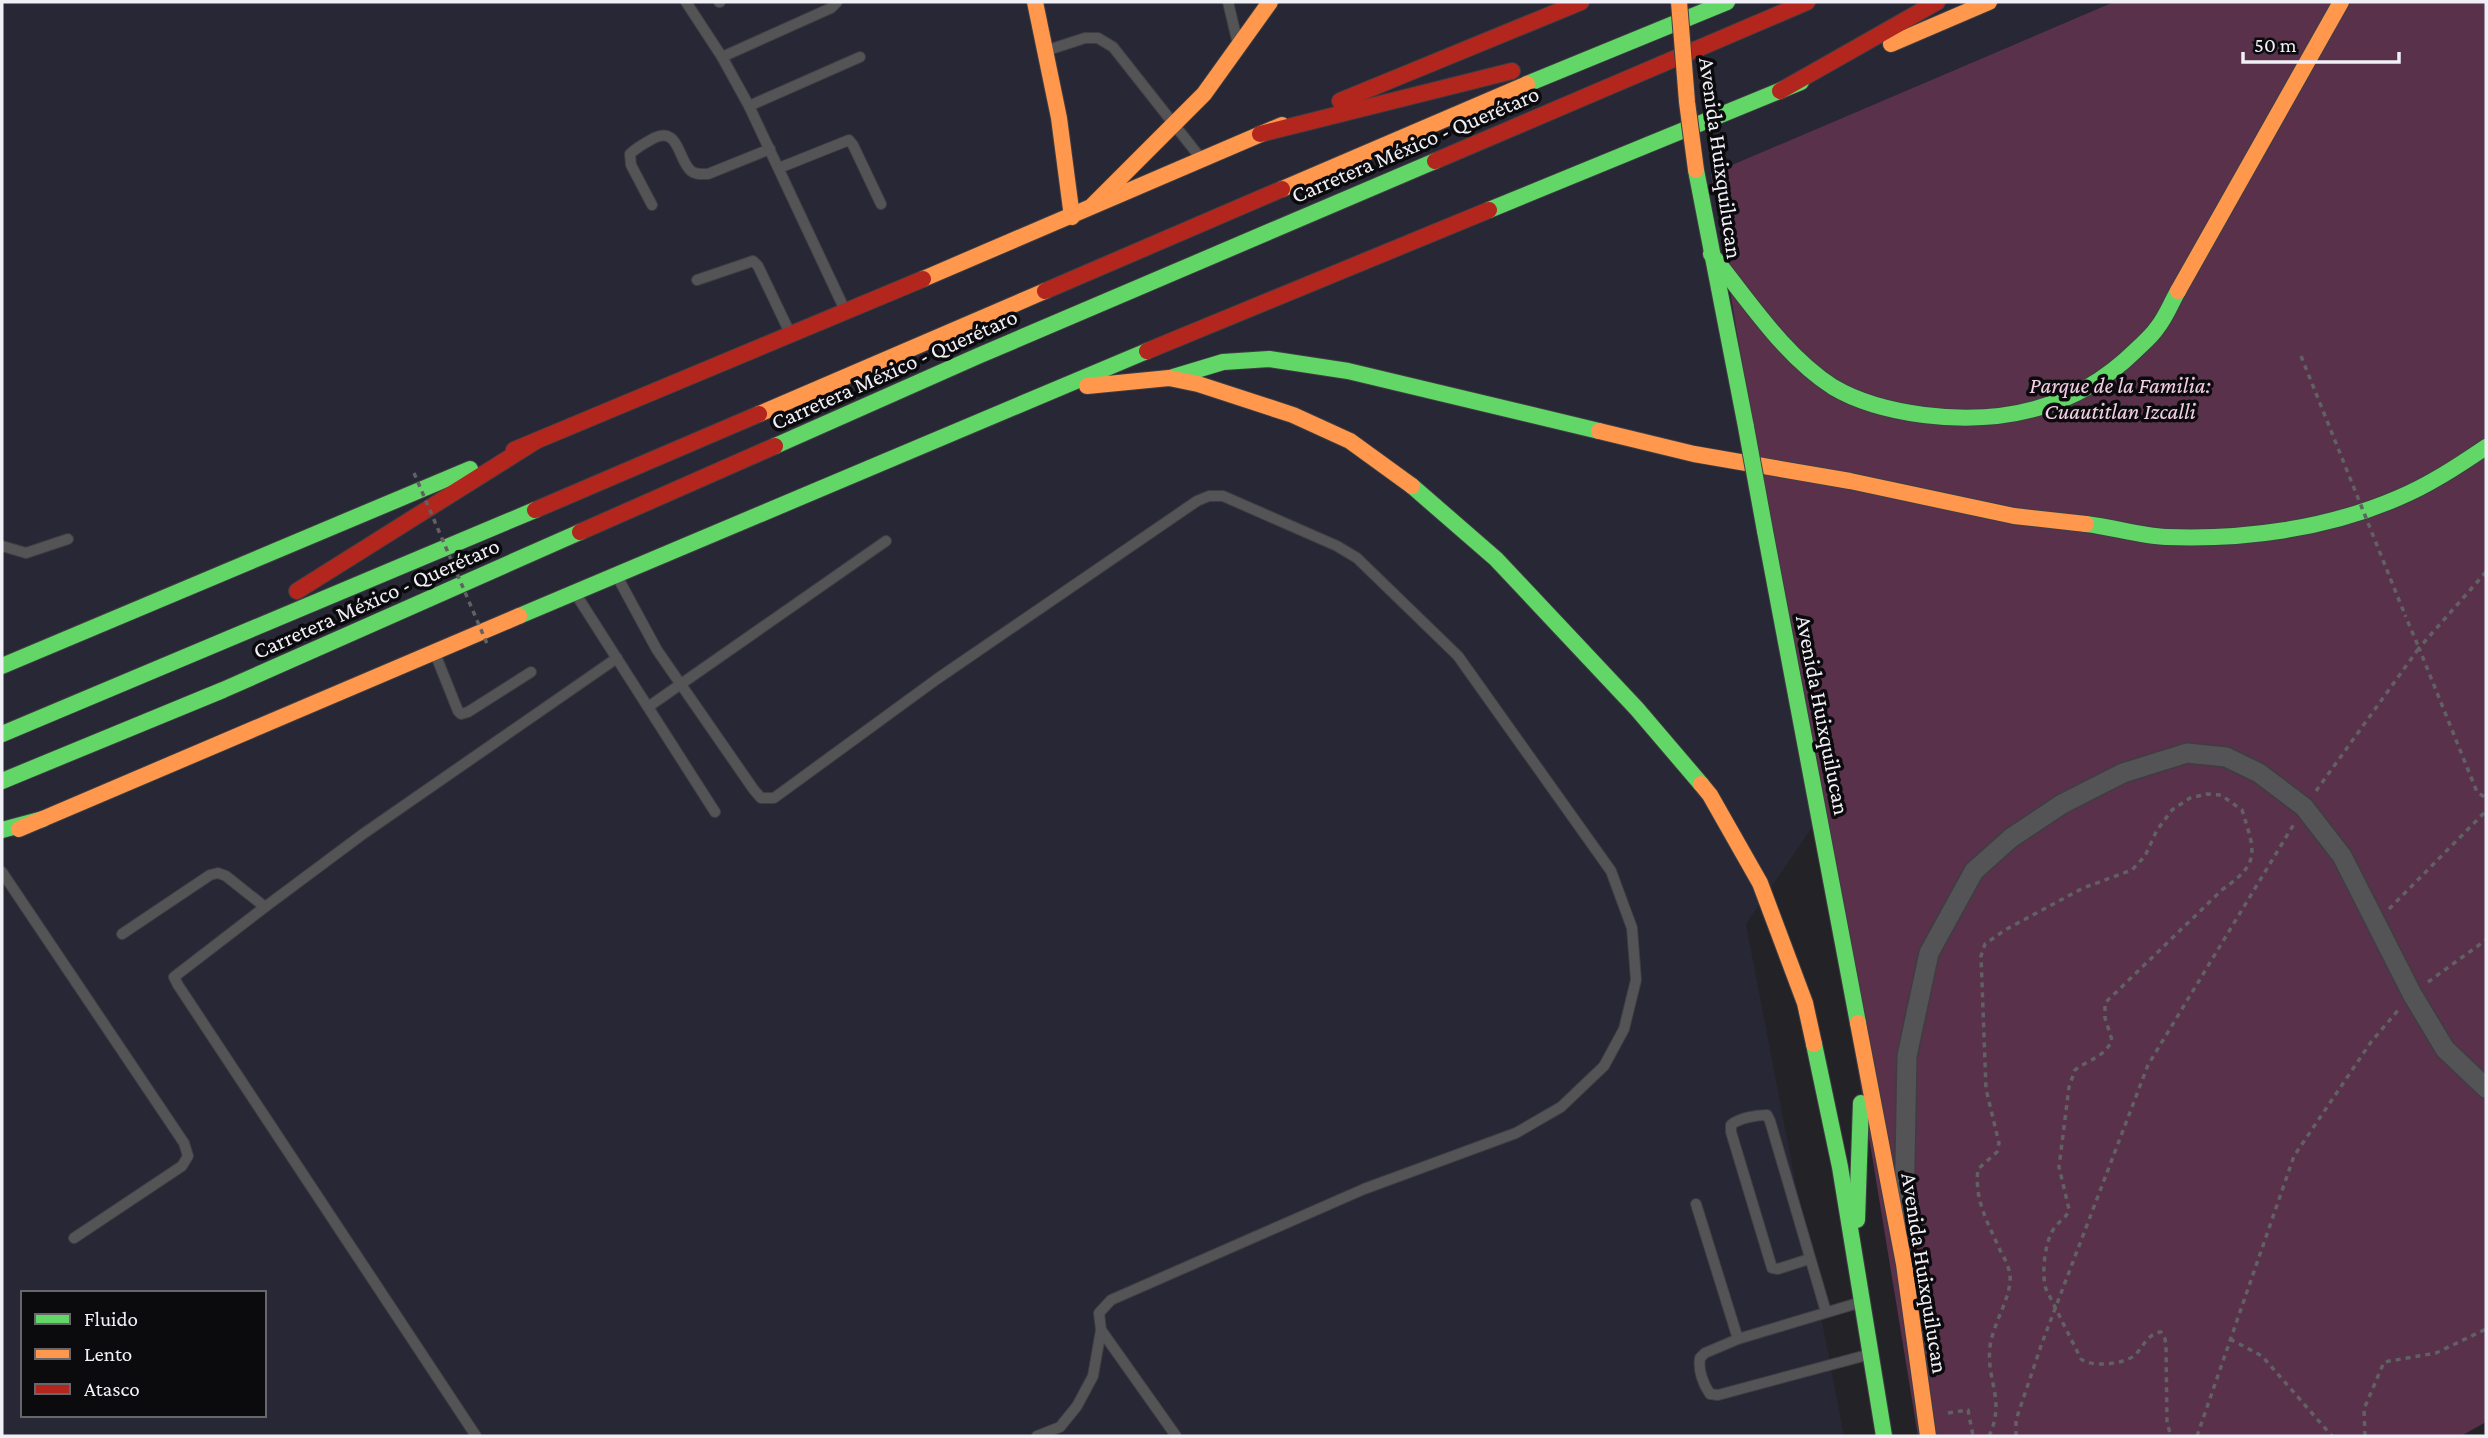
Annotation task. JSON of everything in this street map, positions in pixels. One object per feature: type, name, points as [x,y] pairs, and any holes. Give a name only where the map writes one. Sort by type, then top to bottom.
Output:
[{"type":"main road","points":[[1035,2],[1059,118],[1072,217]]},
{"type":"main road","points":[[1088,210],[1204,94],[1270,2]]},
{"type":"main road","points":[[2,666],[1072,217],[1259,134],[1581,2]]},
{"type":"main road","name":"Avenida Huixquilucan","points":[[1679,2],[1687,102],[1696,170],[1904,1264],[1928,1436]]},
{"type":"main road","name":"Carretera México - Querétaro","points":[[2,734],[1625,42],[1727,2]]},
{"type":"main road","name":"Carretera México - Querétaro","points":[[2,781],[236,684],[978,356],[1807,2]]},
{"type":"main road","points":[[1780,91],[1937,2]]},
{"type":"main road","points":[[2,837],[1051,390],[1780,91],[1989,2]]},
{"type":"main road","points":[[1711,254],[1799,360],[1828,383],[1864,401],[1903,413],[1949,420],[1994,419],[2040,411],[2074,395],[2114,370],[2157,329],[2341,2]]},
{"type":"main road","points":[[1259,134],[1625,42]]},
{"type":"main road","points":[[1051,390],[1169,378],[1223,362],[1269,359],[1348,370],[1693,454],[1850,481],[2014,516],[2164,537],[2233,536],[2280,531],[2336,520],[2398,498],[2451,470],[2486,447]]},
{"type":"main road","points":[[1169,378],[1198,384],[1293,415],[1350,440],[1427,497],[1496,559],[1637,709],[1710,795],[1760,883],[1805,1003],[1840,1167],[1884,1436]]},
{"type":"main road","points":[[202,651],[536,441]]},
{"type":"main road","points":[[2,830],[43,819]]},
{"type":"main road","points":[[1855,1263],[1863,1051]]},
{"type":"street","points":[[1904,1264],[1907,1056],[1929,953],[1974,871],[2011,838],[2062,804],[2123,773],[2187,753],[2226,757],[2259,773],[2304,807],[2342,856],[2412,994],[2445,1049],[2486,1088]]},
{"type":"lane","points":[[686,2],[722,57],[749,106],[846,312]]},
{"type":"lane","points":[[722,57],[831,8],[836,2]]},
{"type":"lane","points":[[1227,2],[1238,44]]},
{"type":"lane","points":[[1045,51],[1085,38],[1098,38],[1113,47],[1202,160]]},
{"type":"lane","points":[[749,106],[860,57]]},
{"type":"lane","points":[[652,205],[631,165],[630,154],[635,148],[661,135],[676,142],[690,171],[698,174],[708,174],[770,149]]},
{"type":"lane","points":[[779,168],[849,140],[881,204]]},
{"type":"lane","points":[[697,280],[753,261],[758,266],[790,335]]},
{"type":"lane","points":[[617,575],[657,650],[680,685],[754,790],[761,798],[774,798],[937,679],[1197,501],[1209,496],[1223,496],[1337,546],[1357,558],[1458,656],[1611,870],[1632,928],[1636,980],[1624,1029],[1604,1066],[1561,1107],[1516,1133],[1364,1189],[1111,1300],[1099,1313],[1101,1330],[1093,1376],[1077,1406],[1060,1427],[1037,1436]]},
{"type":"lane","points":[[2,546],[26,552],[68,539]]},
{"type":"lane","points":[[648,707],[886,541]]},
{"type":"lane","points":[[575,592],[715,812]]},
{"type":"lane","points":[[434,652],[461,714],[531,672]]},
{"type":"lane","points":[[476,1436],[174,977],[363,834],[617,658]]},
{"type":"lane","points":[[2,872],[184,1143],[188,1156],[182,1166],[74,1238]]},
{"type":"lane","points":[[122,934],[210,875],[218,873],[226,876],[265,907]]},
{"type":"lane","points":[[1809,1259],[1778,1269],[1772,1268],[1731,1132],[1731,1125],[1735,1121],[1767,1115],[1826,1312]]},
{"type":"lane","points":[[1696,1204],[1738,1339]]},
{"type":"lane","points":[[1862,1302],[1738,1339],[1700,1358],[1702,1377],[1710,1394],[1718,1395],[1871,1354]]},
{"type":"lane","points":[[1101,1330],[1176,1436]]},
{"type":"path","points":[[2301,356],[2477,792],[2486,798]]},
{"type":"path","points":[[414,473],[488,646]]},
{"type":"path","points":[[2016,1436],[2016,1420],[2148,1065],[2304,807],[2419,649],[2486,572]]},
{"type":"path","points":[[1989,1436],[1997,1405],[1990,1346],[2010,1275],[1982,1210],[1976,1186],[1978,1169],[1997,1152],[1999,1143],[1986,1089],[1981,956],[1985,944],[2005,930],[2083,888],[2132,870],[2145,856],[2157,830],[2172,810],[2190,798],[2221,794],[2242,810],[2252,853],[2251,864],[2244,874],[2223,889],[2105,1003],[2104,1011],[2111,1045],[2102,1055],[2075,1070],[2071,1078],[2059,1167],[2069,1209],[2050,1236],[2043,1280],[2081,1359],[2088,1364],[2102,1365],[2131,1358],[2150,1336],[2161,1332],[2166,1345],[2167,1423],[2171,1436]]},
{"type":"path","points":[[2376,922],[2486,811]]},
{"type":"path","points":[[2197,1436],[2294,1156],[2371,1042],[2412,994],[2486,940]]},
{"type":"path","points":[[2365,1436],[2364,1409],[2384,1362],[2436,1353],[2486,1329]]},
{"type":"path","points":[[2231,1339],[2262,1356],[2332,1436]]},
{"type":"path","points":[[1968,1410],[1973,1436]]},
{"type":"shaded area","points":[[2,2],[2374,2],[1746,924],[1844,1436],[2,1436]]},
{"type":"green space","name":"Parque de la Familia: Cuautitlan Izcalli","points":[[2114,2],[2486,2],[2486,1422],[2461,1436],[1918,1436],[1711,174]]},
{"type":"traffic: fast","points":[[1527,84],[1727,2]]},
{"type":"traffic: fast","points":[[1489,210],[1801,82]]},
{"type":"traffic: fast","points":[[775,446],[978,356],[1435,161]]},
{"type":"traffic: fast","points":[[1696,170],[1746,427]]},
{"type":"traffic: fast","points":[[1711,254],[1782,343],[1815,374],[1854,398],[1889,409],[1924,415],[1982,417],[2010,414],[2064,399],[2113,371],[2135,351],[2155,331],[2178,291]]},
{"type":"traffic: fast","points":[[519,616],[1147,351]]},
{"type":"traffic: fast","points":[[1170,378],[1223,362],[1269,359],[1348,371],[1599,431]]},
{"type":"traffic: fast","points":[[1746,427],[1765,531]]},
{"type":"traffic: fast","points":[[2086,524],[2156,536],[2195,537],[2255,534],[2314,525],[2371,509],[2410,493],[2486,447]]},
{"type":"traffic: fast","points":[[2,666],[470,469]]},
{"type":"traffic: fast","points":[[1412,486],[1496,559],[1637,709],[1701,784]]},
{"type":"traffic: fast","points":[[2,734],[535,510]]},
{"type":"traffic: fast","points":[[1765,531],[1858,1023]]},
{"type":"traffic: fast","points":[[2,781],[223,690],[580,532]]},
{"type":"traffic: fast","points":[[2,830],[43,819]]},
{"type":"traffic: fast","points":[[1814,1044],[1840,1167],[1884,1436]]},
{"type":"traffic: fast","points":[[1857,1220],[1861,1103]]},
{"type":"traffic: slow","points":[[1035,2],[1059,118],[1072,217]]},
{"type":"traffic: slow","points":[[1093,205],[1204,94],[1270,2]]},
{"type":"traffic: slow","points":[[1679,2],[1687,102],[1696,170]]},
{"type":"traffic: slow","points":[[1891,44],[1989,2]]},
{"type":"traffic: slow","points":[[2178,291],[2341,2]]},
{"type":"traffic: slow","points":[[1282,189],[1527,84]]},
{"type":"traffic: slow","points":[[923,279],[1282,125]]},
{"type":"traffic: slow","points":[[759,414],[1045,291]]},
{"type":"traffic: slow","points":[[1087,386],[1169,378],[1198,384],[1293,415],[1350,441],[1412,486]]},
{"type":"traffic: slow","points":[[1599,431],[1694,454],[1850,481],[2014,516],[2086,524]]},
{"type":"traffic: slow","points":[[19,829],[519,616]]},
{"type":"traffic: slow","points":[[1701,784],[1760,883],[1805,1003],[1814,1044]]},
{"type":"traffic: slow","points":[[1858,1023],[1904,1264],[1928,1436]]},
{"type":"traffic: jam","points":[[1340,101],[1581,2]]},
{"type":"traffic: jam","points":[[1435,161],[1807,2]]},
{"type":"traffic: jam","points":[[1780,91],[1937,2]]},
{"type":"traffic: jam","points":[[1260,134],[1512,71]]},
{"type":"traffic: jam","points":[[1045,291],[1282,189]]},
{"type":"traffic: jam","points":[[1147,351],[1489,210]]},
{"type":"traffic: jam","points":[[514,450],[923,279]]},
{"type":"traffic: jam","points":[[535,510],[759,414]]},
{"type":"traffic: jam","points":[[297,591],[536,441]]},
{"type":"traffic: jam","points":[[580,532],[775,446]]}]
